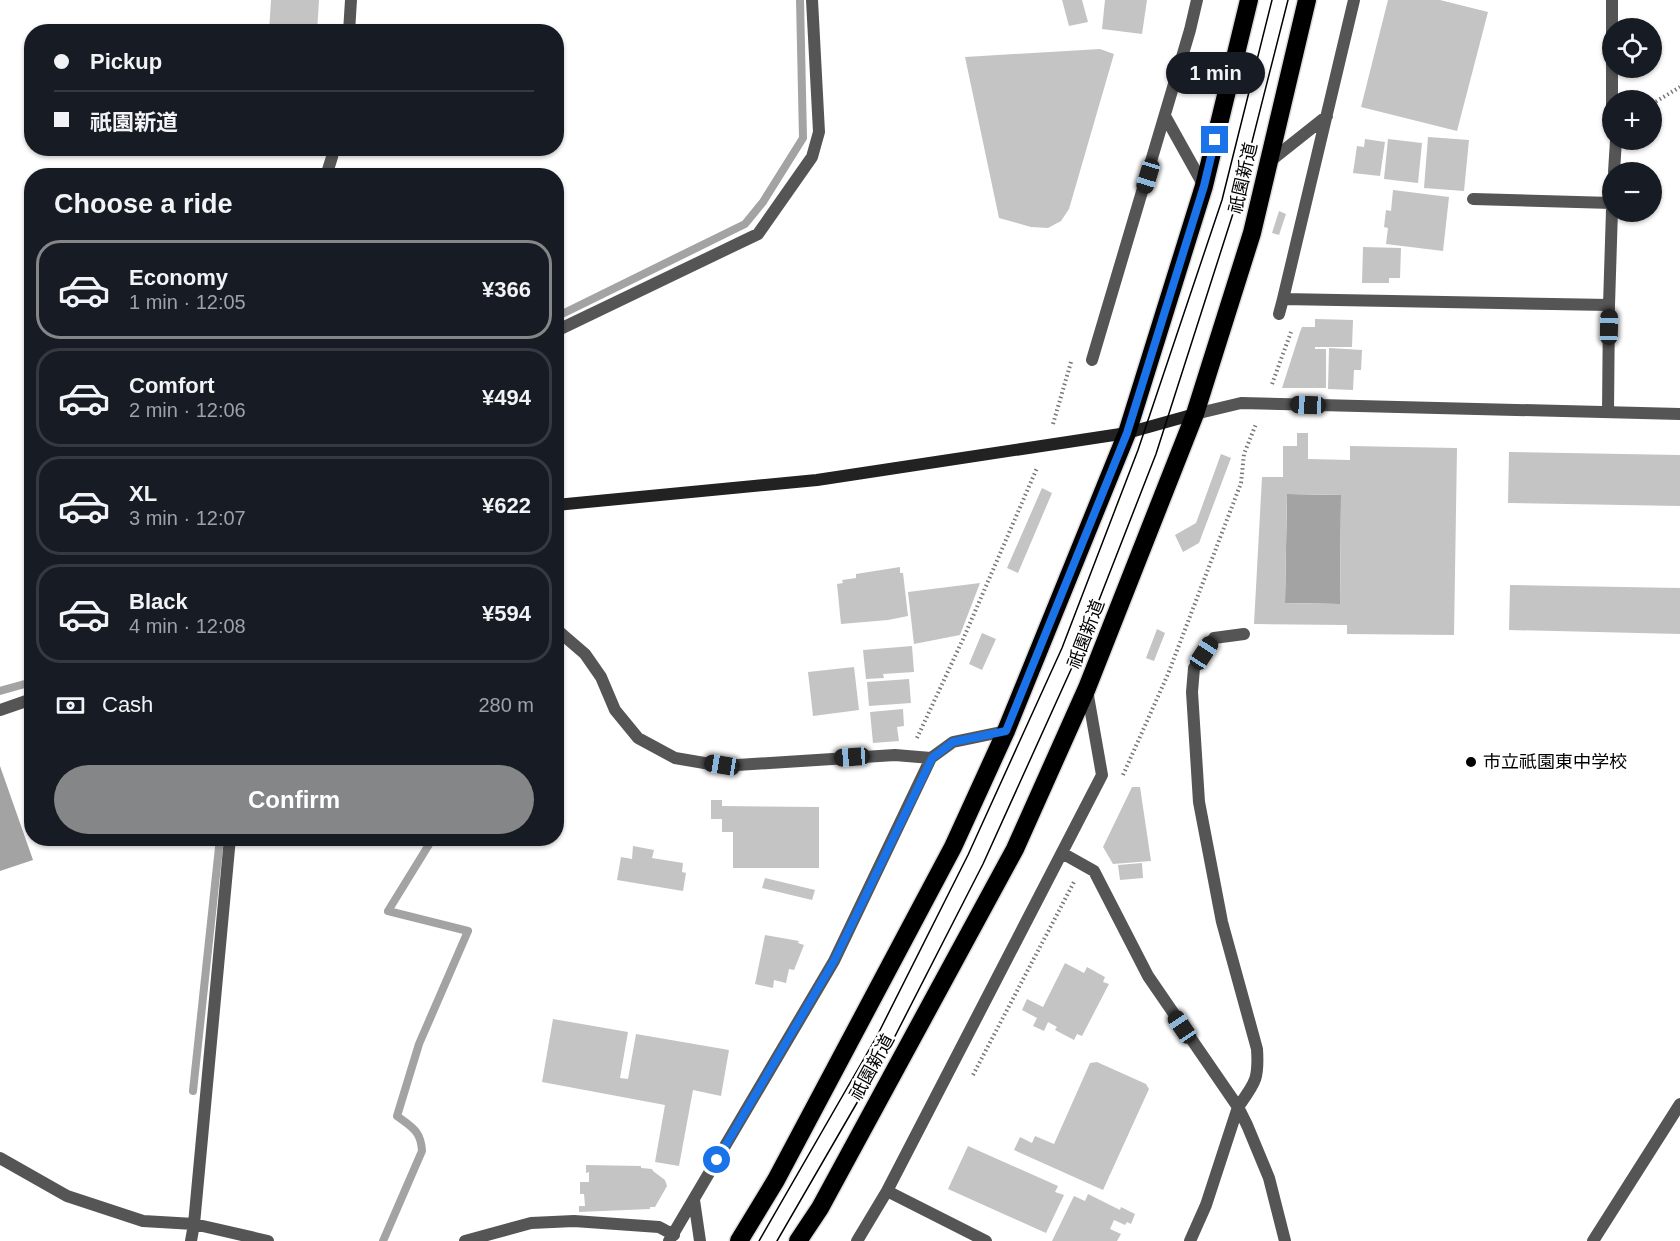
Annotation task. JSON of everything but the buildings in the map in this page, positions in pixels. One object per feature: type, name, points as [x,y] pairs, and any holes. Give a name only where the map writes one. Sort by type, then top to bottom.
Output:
[{"type":"highway","name":"祇園新道","points":[[739,1241],[776,1180],[953,847],[1006,731],[1127,433],[1204,186],[1249,0]]},
{"type":"highway","name":"祇園新道","points":[[798,1241],[820,1208],[1015,849],[1087,688],[1195,414],[1252,233],[1307,0]]},
{"type":"street","points":[[350,24],[351,0]]},
{"type":"street","points":[[564,327],[758,234],[812,157],[819,132],[812,0]]},
{"type":"street","points":[[1092,360],[1197,0]]},
{"type":"street","points":[[1279,314],[1354,0]]},
{"type":"street","points":[[1612,0],[1612,90]]},
{"type":"street","points":[[1165,116],[1204,186]]},
{"type":"street","points":[[1269,162],[1327,116]]},
{"type":"street","points":[[1473,199],[1602,203]]},
{"type":"street","points":[[1608,412],[1612,222]]},
{"type":"street","points":[[1283,299],[1609,305]]},
{"type":"street","points":[[564,504],[818,480],[1127,433],[1241,403],[1680,414]]},
{"type":"street","points":[[1190,1241],[1206,1205],[1238,1107],[1254,1084],[1258,1070],[1257,1049],[1222,922],[1199,802],[1192,692],[1194,668],[1214,638],[1244,634]]},
{"type":"street","points":[[564,636],[585,654],[601,677],[615,710],[638,738],[675,758],[722,765],[895,755],[932,758]]},
{"type":"street","points":[[856,1241],[887,1191],[1102,775],[1087,688]]},
{"type":"street","points":[[0,710],[24,702]]},
{"type":"street","points":[[465,1241],[531,1223],[574,1221],[659,1227],[672,1238],[834,961],[932,758],[953,742],[1006,731]]},
{"type":"street","points":[[191,1241],[229,846]]},
{"type":"street","points":[[1062,852],[1094,871],[1148,976],[1238,1107],[1269,1178],[1285,1241]]},
{"type":"street","points":[[1593,1241],[1680,1104]]},
{"type":"street","points":[[0,1158],[67,1196],[143,1221],[194,1224],[268,1241]]},
{"type":"street","points":[[887,1191],[986,1241]]},
{"type":"street","points":[[694,1200],[700,1241]]},
{"type":"path","points":[[1662,98],[1680,87]]},
{"type":"path","points":[[909,756],[964,637],[1038,466]]},
{"type":"shaded area","points":[[1287,494],[1341,495],[1340,604],[1285,603]]},
{"type":"shaded area","points":[[0,766],[24,834],[24,846],[28,846],[33,860],[0,871]]},
{"type":"waterway","points":[[564,313],[745,224],[763,202],[803,138],[800,0]]},
{"type":"waterway","points":[[0,691],[24,684]]},
{"type":"waterway","points":[[193,1091],[219,846]]},
{"type":"waterway","points":[[383,1241],[422,1151],[418,1134],[397,1116],[419,1044],[468,931],[388,911],[428,846]]},
{"type":"tram line","points":[[759,1241],[877,1036],[968,855],[1062,648],[1138,450],[1222,200],[1272,0]]},
{"type":"tram line","points":[[777,1241],[891,1044],[983,864],[1078,654],[1156,454],[1237,201],[1288,0]]},
{"type":"place","name":"市立祇園東中学校","points":[[1471,762]]},
{"type":"route","points":[[717,1160],[834,961],[932,758],[953,742],[1006,731],[1127,433],[1204,186],[1215,140]]}]
